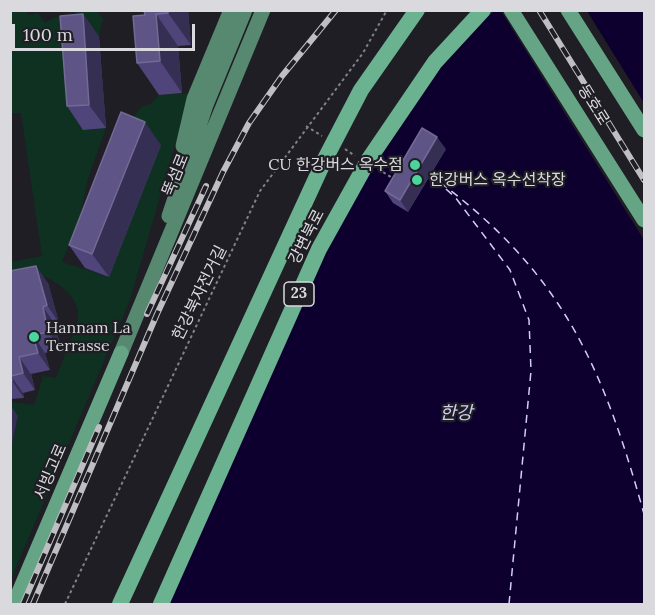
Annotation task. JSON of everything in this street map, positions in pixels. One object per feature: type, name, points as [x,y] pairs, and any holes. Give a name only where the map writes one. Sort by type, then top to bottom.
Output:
[{"type":"highway","name":"강변북로","points":[[120,604],[324,161],[362,90],[417,10]]},
{"type":"highway","name":"강변북로","points":[[161,604],[319,249],[369,159],[429,72],[483,10]]},
{"type":"main road","points":[[178,183],[184,140],[194,99],[231,10]]},
{"type":"main road","name":"뚝섬로","points":[[119,352],[153,265],[178,183],[206,105],[244,10]]},
{"type":"main road","name":"뚝섬로","points":[[119,352],[263,10]]},
{"type":"main road","name":"동호로","points":[[512,10],[645,220]]},
{"type":"main road","name":"동호로","points":[[568,10],[645,130]]},
{"type":"main road","name":"서빙고로","points":[[10,597],[119,352]]},
{"type":"main road","name":"서빙고로","points":[[14,604],[119,352]]},
{"type":"path","name":"한강북자전거길","points":[[65,604],[260,191],[363,53],[387,10]]},
{"type":"green space","points":[[11,11],[25,11],[29,15],[38,13],[45,23],[54,18],[75,14],[77,11],[97,11],[103,19],[99,37],[77,39],[84,130],[106,128],[88,178],[80,216],[62,262],[109,277],[130,122],[141,107],[151,104],[159,95],[190,93],[130,300],[11,579],[10,453],[18,417],[11,415],[11,402],[34,405],[43,376],[56,378],[78,314],[75,301],[71,296],[61,286],[44,276],[11,286],[11,262],[42,256],[21,113],[11,113]]},
{"type":"water","name":"한강","points":[[494,11],[644,11],[644,604],[166,604],[346,208],[427,83],[474,29]]},
{"type":"pier","points":[[501,11],[587,11],[644,103],[644,240]]},
{"type":"building","points":[[144,10],[168,10],[168,13],[156,14],[160,61],[137,63],[133,16],[145,15]]},
{"type":"building","points":[[83,14],[89,105],[67,106],[60,16]]},
{"type":"building","points":[[121,112],[145,122],[92,254],[69,245]]},
{"type":"building","points":[[422,128],[437,137],[400,200],[385,191]]},
{"type":"building","points":[[36,266],[47,305],[43,307],[48,332],[33,335],[38,353],[19,357],[23,373],[11,376],[12,381],[10,381],[10,271]]},
{"type":"ferry route","points":[[509,604],[531,371],[529,320],[510,270],[455,197],[430,175],[475,211],[513,247],[544,284],[570,324],[592,365],[611,411],[644,514]]},
{"type":"railway","points":[[33,604],[157,314],[223,172],[249,123],[282,76],[336,10]]},
{"type":"railway","points":[[539,10],[644,180]]},
{"type":"railway","points":[[147,314],[206,186]]},
{"type":"railway","points":[[23,604],[99,427]]},
{"type":"place","name":"CU 한강버스 옥수점","points":[[415,165]]},
{"type":"place","name":"한강버스 옥수선착장","points":[[417,180]]},
{"type":"place","name":"Hannam La Terrasse","points":[[34,337]]}]
